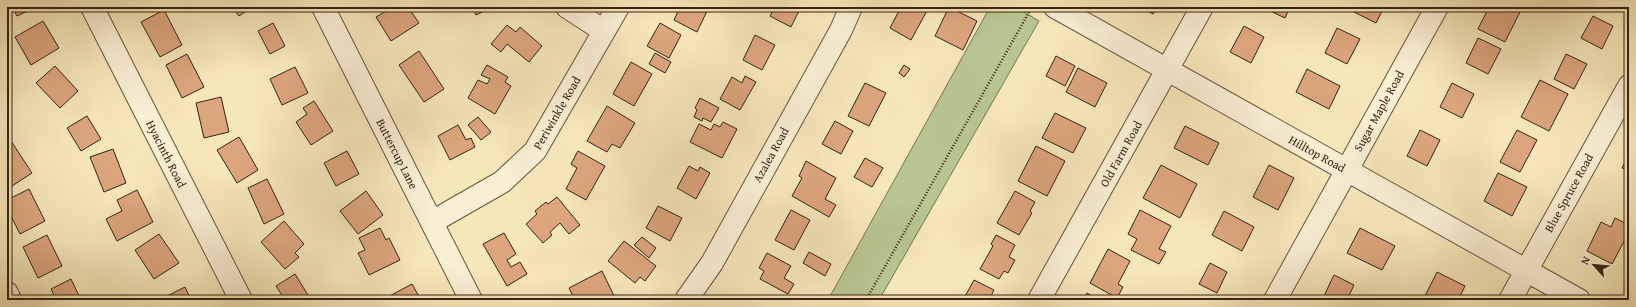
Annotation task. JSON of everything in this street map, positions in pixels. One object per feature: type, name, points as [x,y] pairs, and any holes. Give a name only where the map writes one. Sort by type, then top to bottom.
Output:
[{"type":"street","name":"Hyacinth Road","points":[[92,7],[241,300]]},
{"type":"street","name":"Buttercup Lane","points":[[323,7],[471,300]]},
{"type":"street","points":[[567,7],[604,31]]},
{"type":"street","name":"Periwinkle Road","points":[[432,222],[502,182],[535,151],[618,7]]},
{"type":"street","name":"Azalea Road","points":[[686,300],[712,263],[841,30],[851,7]]},
{"type":"street","name":"Hilltop Road","points":[[1055,7],[1579,300]]},
{"type":"street","name":"Old Farm Road","points":[[1039,300],[1202,7]]},
{"type":"street","name":"Sugar Maple Road","points":[[1275,300],[1437,7]]},
{"type":"street","name":"Blue Spruce Road","points":[[1510,300],[1628,91]]},
{"type":"street","points":[[7,293],[10,300]]},
{"type":"path","points":[[866,300],[1032,7]]},
{"type":"green space","points":[[990,7],[1016,7],[1039,21],[879,300],[828,300]]},
{"type":"building","points":[[12,7],[36,7],[17,16]]},
{"type":"building","points":[[232,7],[252,7],[239,16]]},
{"type":"building","points":[[393,7],[408,7],[419,23],[391,41],[376,17]]},
{"type":"building","points":[[472,7],[492,7],[476,15]]},
{"type":"building","points":[[680,7],[709,7],[697,32],[674,20]]},
{"type":"building","points":[[775,7],[801,7],[791,27],[770,16]]},
{"type":"building","points":[[901,7],[929,7],[911,40],[890,28]]},
{"type":"building","points":[[949,7],[977,21],[963,50],[935,36]]},
{"type":"building","points":[[1140,7],[1157,7],[1153,14]]},
{"type":"building","points":[[1262,7],[1290,7],[1285,18]]},
{"type":"building","points":[[1357,7],[1384,7],[1376,23],[1354,12]]},
{"type":"building","points":[[1489,7],[1522,8],[1505,42],[1478,29]]},
{"type":"building","points":[[164,10],[182,45],[160,57],[141,22]]},
{"type":"building","points":[[1593,16],[1613,26],[1602,49],[1581,38]]},
{"type":"building","points":[[43,21],[59,48],[31,65],[15,37]]},
{"type":"building","points":[[273,23],[285,46],[270,54],[258,31]]},
{"type":"building","points":[[660,23],[681,35],[669,58],[647,46]]},
{"type":"building","points":[[507,25],[516,32],[520,27],[542,46],[529,62],[507,44],[501,52],[491,44]]},
{"type":"building","points":[[1244,26],[1264,37],[1251,63],[1230,52]]},
{"type":"building","points":[[1337,28],[1360,39],[1347,64],[1325,53]]},
{"type":"building","points":[[755,35],[775,45],[762,70],[743,60]]},
{"type":"building","points":[[1478,38],[1501,49],[1488,74],[1466,63]]},
{"type":"building","points":[[419,51],[444,89],[424,102],[399,65]]},
{"type":"building","points":[[655,53],[671,62],[665,73],[649,64]]},
{"type":"building","points":[[187,54],[204,87],[182,98],[166,65]]},
{"type":"building","points":[[1566,54],[1587,64],[1574,89],[1554,79]]},
{"type":"building","points":[[1056,56],[1075,66],[1065,86],[1046,76]]},
{"type":"building","points":[[631,62],[652,74],[634,106],[613,94]]},
{"type":"building","points":[[487,65],[508,77],[505,82],[511,86],[495,114],[468,98],[478,80],[487,84],[490,79],[481,75]]},
{"type":"building","points":[[904,65],[910,69],[904,77],[899,73]]},
{"type":"building","points":[[55,66],[78,91],[60,108],[36,83]]},
{"type":"building","points":[[295,67],[308,93],[282,105],[270,79]]},
{"type":"building","points":[[1078,68],[1107,83],[1095,107],[1066,92]]},
{"type":"building","points":[[1307,69],[1340,86],[1329,109],[1296,92]]},
{"type":"building","points":[[745,76],[756,82],[740,110],[720,99],[732,77],[742,83]]},
{"type":"building","points":[[1540,80],[1568,94],[1549,131],[1521,117]]},
{"type":"building","points":[[865,83],[886,93],[869,126],[848,116]]},
{"type":"building","points":[[1452,83],[1474,94],[1462,118],[1440,107]]},
{"type":"building","points":[[221,97],[229,132],[204,138],[196,103]]},
{"type":"building","points":[[700,98],[719,108],[711,122],[703,118],[702,121],[694,117],[697,110],[695,108]]},
{"type":"building","points":[[314,101],[333,131],[311,145],[296,122],[307,114],[303,108]]},
{"type":"building","points":[[607,106],[635,123],[620,148],[612,144],[607,152],[587,141]]},
{"type":"building","points":[[1055,113],[1086,128],[1073,153],[1042,138]]},
{"type":"building","points":[[87,116],[101,139],[81,151],[67,128]]},
{"type":"building","points":[[478,117],[491,132],[481,140],[468,125]]},
{"type":"building","points":[[835,121],[853,131],[841,154],[822,144]]},
{"type":"building","points":[[723,122],[737,129],[722,158],[690,142],[699,124],[711,130],[714,124],[720,127]]},
{"type":"building","points":[[458,125],[466,140],[471,138],[475,147],[450,160],[438,136]]},
{"type":"building","points":[[1185,126],[1219,143],[1208,165],[1174,148]]},
{"type":"building","points":[[1420,130],[1440,140],[1427,166],[1407,156]]},
{"type":"building","points":[[1517,130],[1537,140],[1520,172],[1500,162]]},
{"type":"building","points":[[239,137],[258,170],[237,183],[217,150]]},
{"type":"building","points":[[11,141],[32,173],[12,186],[7,179],[7,144]]},
{"type":"building","points":[[1036,146],[1065,161],[1047,196],[1018,181]]},
{"type":"building","points":[[113,149],[126,183],[104,192],[90,157]]},
{"type":"building","points":[[347,151],[359,174],[336,186],[324,163]]},
{"type":"building","points":[[578,151],[605,166],[586,200],[566,189],[577,168],[571,164]]},
{"type":"building","points":[[1629,154],[1629,171],[1622,168]]},
{"type":"building","points":[[865,158],[883,168],[872,187],[854,177]]},
{"type":"building","points":[[806,161],[836,178],[825,199],[836,205],[829,217],[792,196],[802,178],[799,176]]},
{"type":"building","points":[[1161,165],[1197,184],[1180,218],[1143,198]]},
{"type":"building","points":[[1269,165],[1294,178],[1278,210],[1253,197]]},
{"type":"building","points":[[689,166],[698,171],[700,167],[710,173],[696,199],[677,188]]},
{"type":"building","points":[[1498,173],[1527,187],[1512,216],[1484,201]]},
{"type":"building","points":[[267,179],[284,214],[264,224],[248,188]]},
{"type":"building","points":[[29,189],[45,221],[20,234],[7,208],[7,200]]},
{"type":"building","points":[[137,190],[153,222],[117,241],[106,219],[122,211],[117,200]]},
{"type":"building","points":[[366,191],[383,215],[358,234],[340,211]]},
{"type":"building","points":[[1015,191],[1035,202],[1030,211],[1032,213],[1019,235],[997,223]]},
{"type":"building","points":[[557,197],[580,225],[569,234],[560,223],[550,232],[552,235],[543,243],[526,224],[537,214],[535,211],[546,202],[548,204]]},
{"type":"building","points":[[658,206],[682,218],[670,241],[646,228]]},
{"type":"building","points":[[791,210],[810,220],[794,250],[775,240]]},
{"type":"building","points":[[1140,210],[1171,226],[1159,249],[1166,252],[1159,264],[1131,250],[1137,239],[1128,234]]},
{"type":"building","points":[[1224,211],[1254,227],[1242,251],[1212,235]]},
{"type":"building","points":[[1615,218],[1629,225],[1629,232],[1612,264],[1587,251],[1601,222],[1611,227]]},
{"type":"building","points":[[284,221],[304,244],[295,253],[299,257],[285,269],[261,242]]},
{"type":"building","points":[[380,228],[386,240],[389,238],[400,260],[369,275],[358,253],[365,250],[359,238]]},
{"type":"building","points":[[1360,228],[1395,246],[1382,270],[1347,253]]},
{"type":"building","points":[[504,233],[516,254],[507,260],[511,267],[520,262],[527,274],[507,286],[483,244]]},
{"type":"building","points":[[159,234],[179,263],[154,279],[135,250]]},
{"type":"building","points":[[47,235],[62,266],[38,278],[23,247]]},
{"type":"building","points":[[996,235],[1015,245],[1009,257],[1015,260],[1008,273],[1004,271],[999,279],[980,269],[993,246],[991,244]]},
{"type":"building","points":[[642,237],[656,248],[649,258],[634,245]]},
{"type":"building","points":[[624,241],[656,266],[645,281],[640,277],[635,283],[608,261]]},
{"type":"building","points":[[1108,249],[1130,261],[1118,284],[1123,287],[1117,298],[1090,283]]},
{"type":"building","points":[[809,252],[831,264],[825,276],[803,263]]},
{"type":"building","points":[[767,253],[791,266],[784,278],[794,284],[788,294],[760,279],[764,271],[759,268]]},
{"type":"building","points":[[1210,263],[1227,272],[1217,293],[1199,284]]},
{"type":"building","points":[[602,271],[616,300],[575,300],[569,288]]},
{"type":"building","points":[[1437,272],[1465,286],[1458,300],[1434,300],[1425,296]]},
{"type":"building","points":[[1629,272],[1629,283],[1624,281]]},
{"type":"building","points":[[295,274],[311,300],[285,300],[276,286]]},
{"type":"building","points":[[1334,275],[1354,285],[1347,300],[1322,300]]},
{"type":"building","points":[[71,279],[81,300],[56,300],[51,289]]},
{"type":"building","points":[[974,280],[994,290],[989,300],[963,300]]},
{"type":"building","points":[[412,284],[421,300],[384,299]]},
{"type":"building","points":[[185,287],[191,300],[159,300]]},
{"type":"building","points":[[1087,293],[1100,300],[1083,300]]}]
